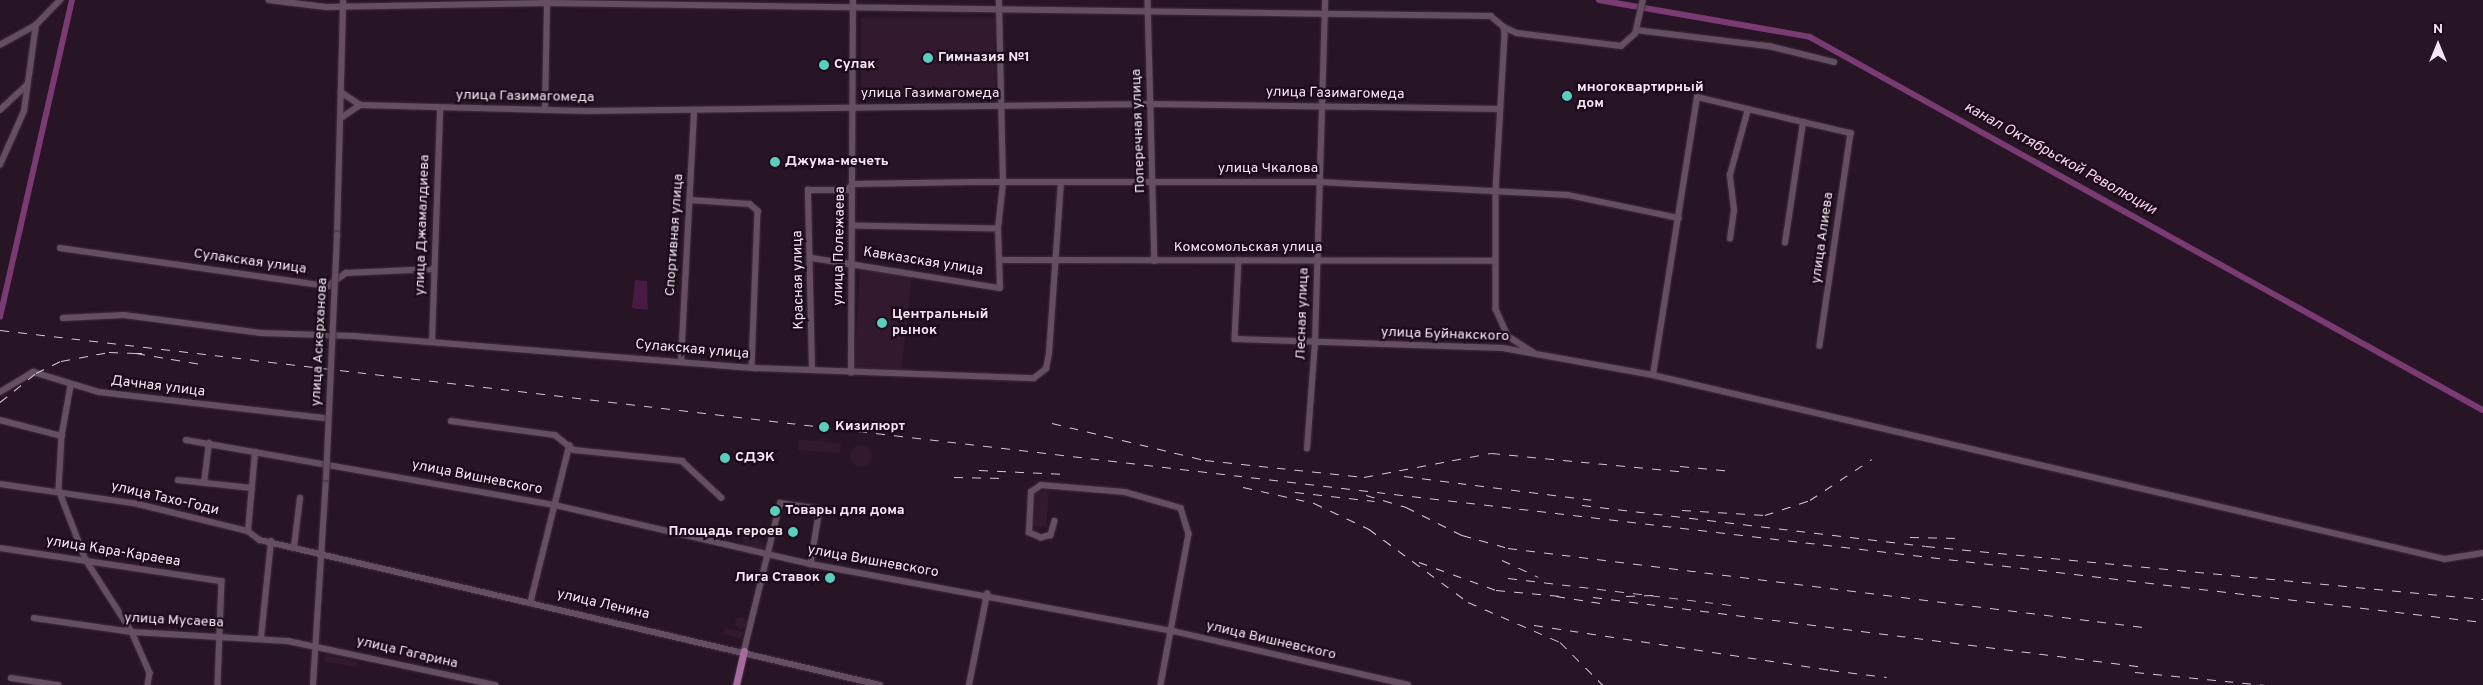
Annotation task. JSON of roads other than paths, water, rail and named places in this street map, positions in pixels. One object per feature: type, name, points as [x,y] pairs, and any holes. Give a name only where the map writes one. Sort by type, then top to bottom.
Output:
[{"type":"main road","points":[[736,685],[744,651]]},
{"type":"street","points":[[0,45],[36,25],[60,0]]},
{"type":"street","points":[[269,0],[305,6],[343,2],[548,2],[852,9],[1491,16],[1504,27],[1517,33],[1621,46],[1630,42],[1636,30],[1643,0]]},
{"type":"street","name":"улица Полежаева","points":[[851,373],[854,107],[852,0]]},
{"type":"street","points":[[999,0],[1003,183],[998,229],[1002,260]]},
{"type":"street","name":"Поперечная улица","points":[[1148,0],[1155,261]]},
{"type":"street","name":"Лесная улица","points":[[1307,449],[1315,343],[1325,0]]},
{"type":"street","name":"улица Аскерханова","points":[[313,685],[313,645],[326,478],[337,235],[343,2]]},
{"type":"street","points":[[546,110],[548,2]]},
{"type":"street","points":[[0,165],[24,111],[36,25]]},
{"type":"street","points":[[1504,27],[1496,190],[1495,261],[1500,324],[1534,353]]},
{"type":"street","points":[[1636,30],[1769,46],[1834,62]]},
{"type":"street","points":[[0,110],[27,85]]},
{"type":"street","points":[[340,118],[360,105],[341,92]]},
{"type":"street","points":[[1653,375],[1697,97],[1803,122],[1786,243]]},
{"type":"street","name":"улица Газимагомеда","points":[[360,105],[546,110],[1150,104],[1500,109]]},
{"type":"street","name":"улица Джамалдиева","points":[[432,342],[433,268],[440,108]]},
{"type":"street","points":[[1730,239],[1734,210],[1730,175],[1748,109]]},
{"type":"street","name":"Спортивная улица","points":[[680,361],[694,110]]},
{"type":"street","name":"улица Алиева","points":[[1803,122],[1851,134],[1820,346]]},
{"type":"street","name":"улица Чкалова","points":[[808,190],[847,190],[853,184],[1153,181],[1320,182],[1568,195],[1679,218]]},
{"type":"street","points":[[1058,258],[1061,182]]},
{"type":"street","name":"Красная улица","points":[[808,190],[812,258],[812,370]]},
{"type":"street","points":[[690,200],[755,206],[752,368]]},
{"type":"street","points":[[853,226],[998,229]]},
{"type":"street","name":"Сулакская улица","points":[[60,248],[328,286],[346,273],[433,268]]},
{"type":"street","name":"Кавказская улица","points":[[812,258],[1000,288],[1002,260]]},
{"type":"street","name":"Сулакская улица","points":[[63,318],[124,315],[262,333],[342,335],[752,368],[851,373],[1040,375],[1049,353],[1058,258]]},
{"type":"street","name":"Комсомольская улица","points":[[1002,260],[1058,258],[1155,261],[1495,261]]},
{"type":"street","name":"улица Буйнакского","points":[[1239,260],[1235,339],[1503,348],[1534,353],[1653,375],[2445,559],[2483,553]]},
{"type":"street","name":"Дачная улица","points":[[0,392],[33,372],[71,386],[323,418]]},
{"type":"street","points":[[71,386],[62,436],[59,490],[86,560],[132,632],[150,674],[148,685]]},
{"type":"street","points":[[0,420],[62,436]]},
{"type":"street","points":[[452,421],[555,435],[569,446],[682,461],[722,498]]},
{"type":"street","name":"улица Вишневского","points":[[186,440],[333,464],[554,505],[768,555],[988,594],[1174,631],[1408,685]]},
{"type":"street","points":[[204,483],[209,443]]},
{"type":"street","points":[[531,600],[569,446]]},
{"type":"street","points":[[248,531],[255,452]]},
{"type":"street","points":[[178,480],[252,488]]},
{"type":"street","name":"улица Тахо-Годи","points":[[0,484],[59,490],[248,531],[271,542],[320,552]]},
{"type":"street","points":[[1055,520],[1051,535],[1041,538],[1029,533],[1031,492],[1041,485],[1125,492],[1182,508],[1189,534],[1174,631],[1161,685]]},
{"type":"street","points":[[294,546],[300,498]]},
{"type":"street","points":[[744,651],[780,503],[820,509],[811,564]]},
{"type":"street","points":[[261,638],[271,542]]},
{"type":"street","name":"улица Кара-Караева","points":[[0,548],[222,581],[219,636]]},
{"type":"street","name":"улица Ленина","points":[[320,552],[531,600],[880,685]]},
{"type":"street","points":[[969,685],[988,594]]},
{"type":"street","name":"улица Мусаева","points":[[34,618],[132,632],[261,638],[313,645]]},
{"type":"street","points":[[218,685],[219,636]]},
{"type":"street","name":"улица Гагарина","points":[[313,645],[495,685]]},
{"type":"street","points":[[11,678],[58,685]]},
{"type":"waterway","name":"канал Октябрьской Революции","points":[[0,317],[72,0]]},
{"type":"waterway","name":"канал Октябрьской Революции","points":[[1599,0],[1810,37],[2483,410]]},
{"type":"railway","points":[[0,330],[2483,622]]},
{"type":"railway","points":[[0,402],[36,373],[61,361],[109,352],[136,353]]},
{"type":"railway","points":[[142,353],[136,353],[201,364]]},
{"type":"railway","points":[[1052,423],[1205,460],[1364,477],[1491,453],[1688,472]]},
{"type":"railway","points":[[1682,510],[1765,515],[1810,500],[1872,459]]},
{"type":"railway","points":[[1680,466],[1733,471]]},
{"type":"railway","points":[[979,470],[1067,474]]},
{"type":"railway","points":[[1404,476],[1593,500]]},
{"type":"railway","points":[[954,477],[1004,478]]},
{"type":"railway","points":[[1243,487],[1314,503],[1369,529],[1468,602],[1560,642],[1603,685]]},
{"type":"railway","points":[[1295,492],[1374,501]]},
{"type":"railway","points":[[1366,495],[1406,507],[1462,535],[1508,548],[2151,628]]},
{"type":"railway","points":[[1582,505],[1926,546],[2483,599]]},
{"type":"railway","points":[[1910,537],[1960,538]]},
{"type":"railway","points":[[1502,560],[1538,577]]},
{"type":"railway","points":[[1419,562],[1496,590],[1561,596]]},
{"type":"railway","points":[[1508,578],[1738,606]]},
{"type":"railway","points":[[1626,596],[1654,595]]},
{"type":"railway","points":[[1556,596],[1600,603]]},
{"type":"railway","points":[[1593,597],[2145,667]]},
{"type":"railway","points":[[1534,625],[1837,671]]},
{"type":"railway","points":[[1830,670],[1887,677]]},
{"type":"railway","points":[[2135,672],[2265,685]]},
{"type":"place","name":"Гимназия №1","points":[[928,58]]},
{"type":"place","name":"Сулак","points":[[824,65]]},
{"type":"place","name":"многоквартирный дом","points":[[1567,96]]},
{"type":"place","name":"Джума-мечеть","points":[[775,162]]},
{"type":"place","name":"Центральный рынок","points":[[882,323]]},
{"type":"place","name":"Кизилюрт","points":[[824,427]]},
{"type":"place","name":"СДЭК","points":[[725,458]]},
{"type":"place","name":"Товары для дома","points":[[775,511]]},
{"type":"place","name":"Площадь героев","points":[[793,532]]},
{"type":"place","name":"Лига Ставок","points":[[830,578]]}]
